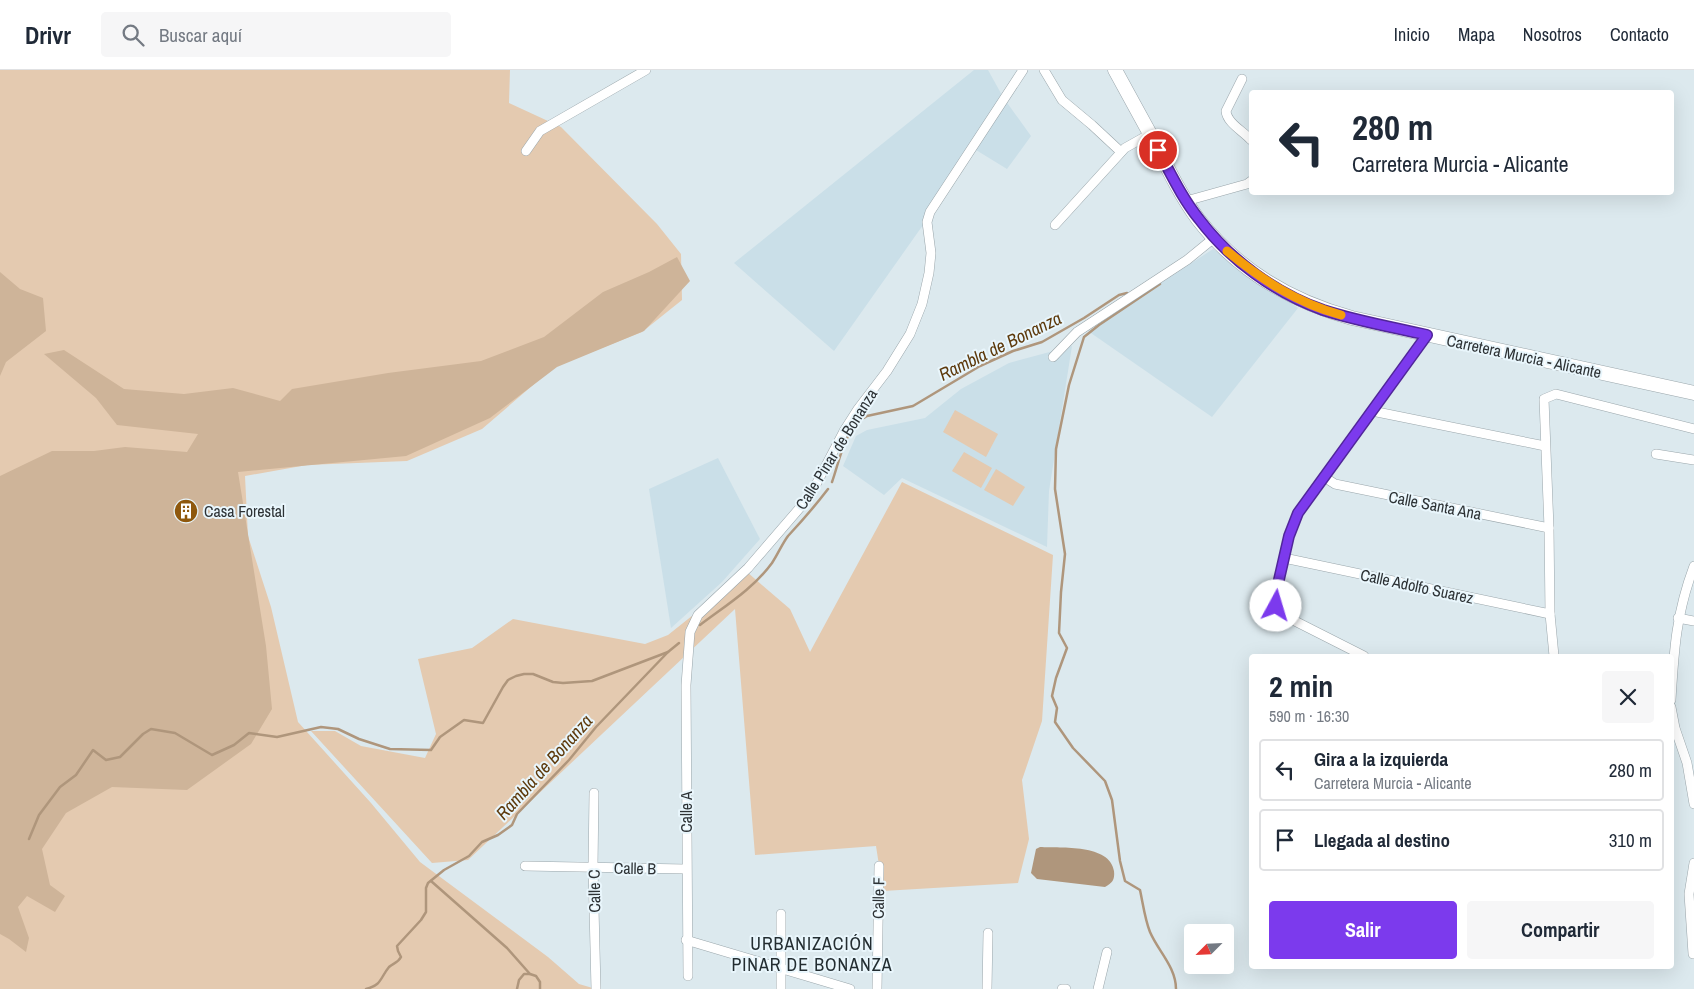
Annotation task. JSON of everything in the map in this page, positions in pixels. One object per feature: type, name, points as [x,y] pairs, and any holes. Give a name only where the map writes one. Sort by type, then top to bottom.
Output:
[{"type":"highway","name":"Carretera Murcia - Alicante","points":[[1115,70],[1186,201],[1214,238],[1254,273],[1276,287],[1294,297],[1330,312],[1694,393]]},
{"type":"street","points":[[526,151],[540,131],[646,70]]},
{"type":"street","name":"Calle Pinar de Bonanza","points":[[688,648],[690,632],[698,615],[748,568],[810,496],[858,408],[900,352],[918,314],[926,288],[931,253],[927,222],[930,212],[1023,70]]},
{"type":"street","points":[[1044,70],[1062,100],[1121,152]]},
{"type":"street","points":[[1242,79],[1226,114],[1249,138]]},
{"type":"street","points":[[1055,225],[1125,148],[1150,134]]},
{"type":"street","points":[[1186,201],[1249,182]]},
{"type":"street","points":[[1052,357],[1077,332],[1187,260],[1214,238]]},
{"type":"street","points":[[1360,654],[1283,615],[1276,606],[1275,597],[1289,536],[1298,513],[1427,335]]},
{"type":"street","points":[[1554,654],[1550,614],[1544,399],[1556,394],[1694,429]]},
{"type":"street","points":[[1372,411],[1545,446]]},
{"type":"street","points":[[1656,454],[1694,460]]},
{"type":"street","name":"Calle Santa Ana","points":[[1324,477],[1335,484],[1549,528]]},
{"type":"street","name":"Calle Adolfo Suarez","points":[[1284,558],[1550,614]]},
{"type":"street","points":[[1674,654],[1678,618],[1684,592],[1694,566]]},
{"type":"street","points":[[1678,618],[1694,621]]},
{"type":"street","name":"Calle A","points":[[688,648],[686,685],[686,940],[688,976]]},
{"type":"street","points":[[1674,723],[1687,764],[1694,802]]},
{"type":"street","name":"Calle C","points":[[594,793],[593,867],[596,989]]},
{"type":"street","points":[[1693,954],[1689,894],[1694,862]]},
{"type":"street","name":"Calle B","points":[[525,866],[686,869]]},
{"type":"street","name":"Calle F","points":[[877,989],[879,866]]},
{"type":"street","points":[[781,989],[782,914]]},
{"type":"street","points":[[987,989],[988,933]]},
{"type":"street","points":[[686,940],[850,989]]},
{"type":"street","points":[[1098,989],[1107,952]]},
{"type":"shaded area","points":[[0,70],[510,70],[509,103],[561,127],[657,224],[681,254],[682,300],[642,332],[554,367],[482,429],[407,461],[307,465],[245,476],[248,536],[271,607],[298,722],[371,803],[420,862],[548,957],[579,984],[596,989],[0,989]]},
{"type":"shaded area","points":[[974,70],[988,70],[1003,97],[1031,136],[1007,169],[976,150],[834,351],[734,263]]},
{"type":"shaded area","points":[[1213,249],[1298,308],[1212,417],[1088,331]]},
{"type":"shaded area","points":[[677,257],[690,281],[644,331],[557,367],[490,418],[406,456],[238,472],[266,646],[272,709],[251,744],[187,790],[112,787],[66,813],[42,849],[50,885],[65,896],[55,912],[27,896],[18,907],[29,938],[26,952],[0,934],[0,476],[52,451],[94,451],[125,447],[187,452],[198,434],[117,425],[96,398],[44,354],[64,350],[124,389],[184,394],[233,388],[280,401],[292,389],[388,373],[481,361],[544,337],[603,292],[649,272]]},
{"type":"shaded area","points":[[0,272],[20,289],[43,298],[46,331],[6,362],[0,376]]},
{"type":"shaded area","points":[[1072,346],[1049,491],[1047,547],[902,478],[884,495],[843,466],[856,436],[867,430],[925,418],[961,389],[1009,363]]},
{"type":"shaded area","points":[[955,410],[998,434],[986,457],[943,432]]},
{"type":"shaded area","points":[[964,452],[992,468],[981,488],[952,471]]},
{"type":"shaded area","points":[[718,458],[760,539],[722,582],[671,628],[649,489]]},
{"type":"shaded area","points":[[996,469],[1025,487],[1013,506],[984,490]]},
{"type":"shaded area","points":[[902,482],[1053,555],[1042,721],[1022,780],[1029,839],[1018,883],[883,891],[876,846],[755,855],[735,609],[468,860],[432,863],[311,731],[335,731],[361,746],[425,758],[436,734],[418,659],[472,648],[513,619],[645,644],[668,635],[747,572],[790,609],[810,652]]},
{"type":"shaded area","points":[[1040,847],[1083,849],[1104,856],[1111,862],[1114,871],[1113,879],[1105,887],[1037,879],[1031,873],[1036,849]]},
{"type":"waterway","points":[[1160,284],[1084,337],[1069,385],[1056,449],[1055,489],[1065,554],[1059,633],[1067,648],[1056,678],[1052,696],[1057,708],[1055,722],[1073,748],[1105,781],[1112,800],[1120,861],[1125,881],[1140,890],[1148,927],[1153,939],[1170,966],[1176,989]]},
{"type":"waterway","name":"Rambla de Bonanza","points":[[832,482],[844,445],[859,421],[867,416],[913,406],[980,366],[1013,351],[1042,342],[1119,295],[1127,293]]},
{"type":"waterway","name":"Rambla de Bonanza","points":[[700,625],[756,581],[772,563],[788,536],[828,489]]},
{"type":"waterway","name":"Rambla de Bonanza","points":[[366,989],[378,983],[389,967],[401,957],[397,946],[426,912],[426,888],[428,883],[444,870],[469,856],[482,842],[498,835],[512,825],[517,814],[569,760],[596,727],[679,643]]},
{"type":"waterway","points":[[29,839],[39,815],[60,787],[76,775],[93,750],[106,760],[120,757],[143,734],[151,729],[175,733],[212,755],[234,745],[249,733],[277,737],[321,727],[338,729],[359,739],[390,749],[431,750],[440,737],[464,720],[483,723],[503,687],[508,680],[516,676],[533,674],[553,682],[563,683],[592,681],[668,652]]},
{"type":"waterway","points":[[431,881],[507,948],[530,974],[536,976],[540,982],[540,989]]},
{"type":"waterway","points":[[517,989],[519,980],[524,974],[530,974]]},
{"type":"slow traffic","points":[[1227,251],[1247,268],[1276,287],[1322,310],[1341,315]]},
{"type":"place","name":"Casa Forestal","points":[[186,511]]},
{"type":"district","name":"URBANIZACIÓN PINAR DE BONANZA","points":[[812,953]]},
{"type":"route","points":[[1158,150],[1186,201],[1199,220],[1214,238],[1261,278],[1322,310],[1427,335],[1298,513],[1289,536],[1275,597],[1276,606]]}]
